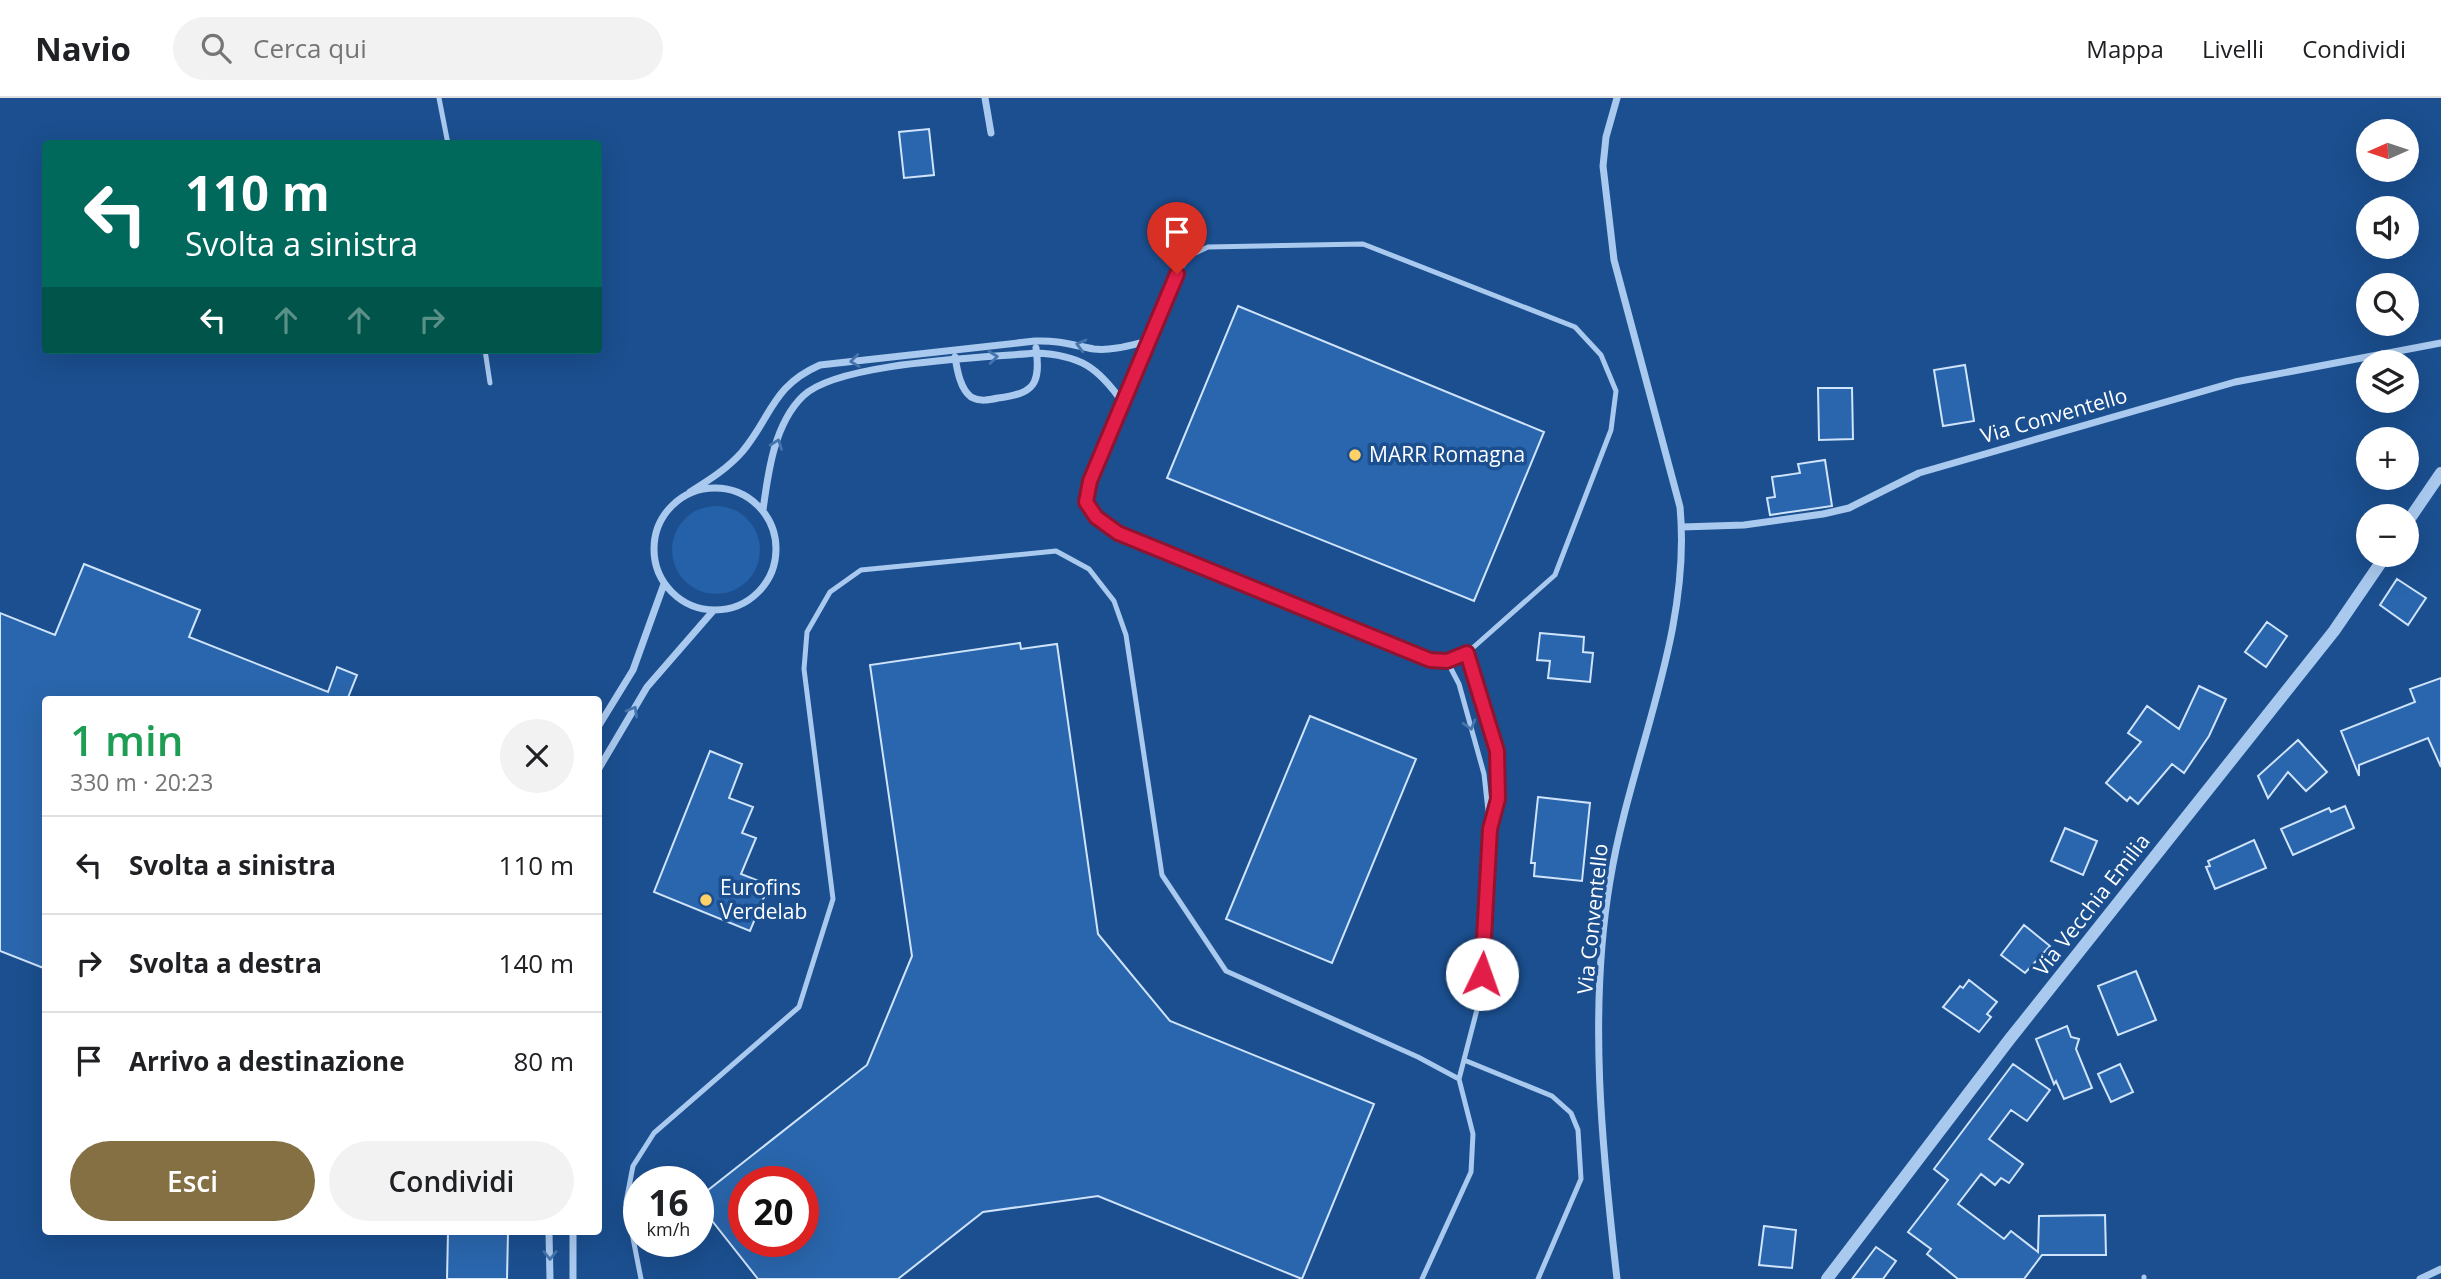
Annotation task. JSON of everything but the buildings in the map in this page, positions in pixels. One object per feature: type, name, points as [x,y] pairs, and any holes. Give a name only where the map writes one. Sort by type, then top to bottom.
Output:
[{"type":"street","points":[[985,98],[991,133]]},
{"type":"street","name":"Via Conventello","points":[[1617,98],[1606,137],[1603,166],[1608,225],[1614,260],[1679,507],[1683,544],[1672,634],[1625,803],[1609,883],[1602,960],[1600,1050],[1605,1172],[1617,1279]]},
{"type":"street","points":[[691,492],[710,488],[730,489],[748,497],[763,510],[772,528],[776,547],[774,567],[765,585],[751,599],[733,608],[713,611],[694,607],[678,598],[664,584],[655,561],[656,532],[663,516],[674,503],[691,492],[719,474],[741,453],[779,393],[800,374],[820,365],[1035,341],[1063,340],[1094,349],[1148,341]]},
{"type":"street","points":[[954,349],[960,380],[970,396],[981,401],[1022,396],[1032,388],[1038,368],[1035,341]]},
{"type":"street","name":"Via Conventello","points":[[1682,527],[1781,521],[1849,508],[1919,474],[2235,382],[2441,343]]},
{"type":"street","points":[[763,510],[768,468],[782,429],[802,397],[824,381],[858,371],[1036,352],[1065,354],[1093,367],[1123,403]]},
{"type":"street","points":[[2419,505],[2441,473]]},
{"type":"street","name":"Via Vecchia Emilia","points":[[1827,1279],[2009,1040],[2334,631],[2378,567]]},
{"type":"street","points":[[602,720],[633,670],[664,584]]},
{"type":"street","points":[[602,763],[647,687],[713,611]]},
{"type":"street","points":[[549,1235],[550,1279]]},
{"type":"street","points":[[573,1235],[573,1279]]},
{"type":"street","points":[[2420,1279],[2441,1269]]},
{"type":"lane","points":[[439,98],[448,140]]},
{"type":"lane","points":[[1363,244],[1575,327],[1601,355],[1616,391],[1611,430],[1555,575],[1467,653],[1447,661],[1430,660],[1118,533],[1096,517],[1086,502],[1090,481],[1123,403],[1177,274],[1189,256],[1208,247],[1363,244]]},
{"type":"lane","points":[[486,354],[490,383]]},
{"type":"lane","points":[[641,1279],[626,1202],[633,1166],[654,1133],[800,1007],[832,899],[804,669],[807,632],[830,592],[861,570],[1056,551],[1089,569],[1114,601],[1126,635],[1162,875],[1226,971],[1418,1057],[1459,1079]]},
{"type":"lane","points":[[1467,653],[1497,751],[1498,799],[1490,829]]},
{"type":"lane","points":[[1422,1279],[1471,1172],[1473,1135],[1459,1079],[1480,998],[1490,829],[1484,774],[1459,684],[1447,661]]},
{"type":"lane","points":[[1464,1060],[1552,1096],[1571,1113],[1578,1130],[1581,1180],[1538,1279]]},
{"type":"shaded area","points":[[716,506],[733,510],[747,519],[756,533],[760,550],[756,567],[747,581],[733,590],[716,594],[699,590],[685,581],[676,567],[672,550],[676,533],[685,519],[699,510]]},
{"type":"place","name":"MARR Romagna","points":[[1355,455]]},
{"type":"place","name":"Eurofins Verdelab","points":[[706,900]]},
{"type":"route","points":[[1177,274],[1090,481],[1086,502],[1096,517],[1118,533],[1430,660],[1447,661],[1467,653],[1484,701],[1497,751],[1498,799],[1490,829],[1482,974]]}]
